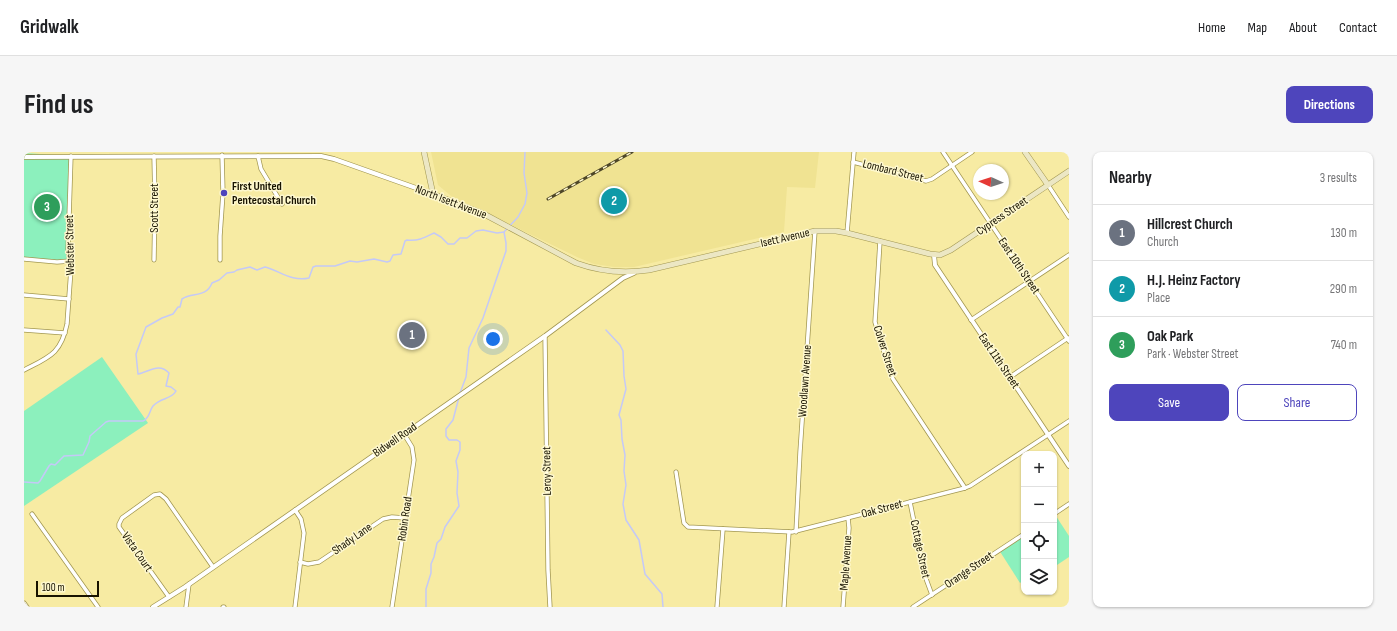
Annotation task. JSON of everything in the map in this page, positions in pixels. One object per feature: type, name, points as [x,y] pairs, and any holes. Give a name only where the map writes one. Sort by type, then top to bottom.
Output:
[{"type":"main road","points":[[424,152],[433,194]]},
{"type":"main road","points":[[1026,152],[1048,185]]},
{"type":"main road","name":"Cypress Street","points":[[934,255],[940,255],[951,250],[1069,171]]},
{"type":"main road","name":"North Isett Avenue","points":[[433,194],[484,214],[576,263],[609,272],[636,272]]},
{"type":"main road","name":"Isett Avenue","points":[[636,272],[815,231],[836,231],[847,233],[934,255]]},
{"type":"street","points":[[847,233],[854,152]]},
{"type":"street","name":"East 10th Street","points":[[943,152],[1068,339]]},
{"type":"street","name":"Lombard Street","points":[[853,162],[926,181],[932,179],[972,152]]},
{"type":"street","points":[[24,157],[244,154],[258,156],[261,169],[282,204]]},
{"type":"street","name":"Scott Street","points":[[154,155],[154,260]]},
{"type":"street","points":[[220,260],[223,193],[222,155]]},
{"type":"street","name":"Webster Street","points":[[65,333],[71,269],[68,249],[71,156]]},
{"type":"street","name":"North Isett Avenue","points":[[258,156],[326,157],[433,194]]},
{"type":"street","points":[[1048,185],[1069,216]]},
{"type":"street","name":"Woodlawn Avenue","points":[[796,532],[815,231]]},
{"type":"street","name":"Colver Street","points":[[880,241],[875,322],[890,372],[893,380],[965,488]]},
{"type":"street","name":"East 11th Street","points":[[934,255],[935,264],[939,271],[1069,466]]},
{"type":"street","points":[[971,320],[1069,255]]},
{"type":"street","points":[[24,259],[57,262],[70,261]]},
{"type":"street","name":"Bidwell Road","points":[[154,607],[545,336],[623,278],[636,272]]},
{"type":"street","points":[[24,295],[69,299]]},
{"type":"street","points":[[24,330],[65,333],[60,346],[54,353],[24,370]]},
{"type":"street","name":"Leroy Street","points":[[545,336],[548,570],[550,606]]},
{"type":"street","points":[[1010,377],[1068,339]]},
{"type":"street","name":"Oak Street","points":[[676,472],[682,517],[688,527],[796,532],[970,486],[1069,421]]},
{"type":"street","name":"Robin Road","points":[[392,607],[414,460],[412,447],[404,434]]},
{"type":"street","name":"Vista Court","points":[[169,597],[119,527],[120,520],[122,518],[154,495],[160,494],[166,499],[213,567]]},
{"type":"street","name":"Cottage Street","points":[[910,502],[925,576],[932,595]]},
{"type":"street","points":[[1057,512],[1069,504]]},
{"type":"street","points":[[295,510],[301,519],[304,533],[295,607]]},
{"type":"street","points":[[32,514],[98,607]]},
{"type":"street","name":"Shady Lane","points":[[300,562],[308,564],[318,562],[382,519],[392,517],[405,518]]},
{"type":"street","name":"Maple Avenue","points":[[843,607],[849,528],[848,518]]},
{"type":"street","points":[[717,607],[723,529]]},
{"type":"street","points":[[784,607],[789,532]]},
{"type":"street","name":"Orange Street","points":[[913,607],[1021,536]]},
{"type":"street","points":[[186,607],[189,584]]},
{"type":"street","points":[[24,603],[27,607]]},
{"type":"street","points":[[545,607],[550,606]]},
{"type":"shaded area","points":[[431,152],[819,152],[815,188],[787,187],[784,232],[634,267],[614,267],[594,264],[577,257],[451,196],[438,185]]},
{"type":"green space","points":[[24,153],[71,156],[70,261],[24,258]]},
{"type":"green space","points":[[102,357],[148,423],[24,506],[24,411]]},
{"type":"green space","points":[[1057,518],[1069,536],[1069,557],[1057,565]]},
{"type":"green space","points":[[1021,536],[1020,583],[999,550]]},
{"type":"waterway","points":[[24,482],[38,483],[49,466],[51,464],[55,465],[64,456],[83,455],[90,436],[106,422],[143,421],[147,418],[156,403],[174,394],[176,391],[171,387],[166,386],[169,373],[165,370],[158,368],[138,374],[136,354],[146,327],[173,314],[178,307],[180,307],[182,299],[203,293],[212,283],[219,280],[227,273],[250,267],[257,270],[265,267],[297,279],[303,279],[309,278],[313,267],[316,266],[335,266],[350,261],[357,262],[374,259],[387,262],[390,261],[393,255],[401,254],[405,241],[421,239],[434,233],[448,244],[454,244],[460,238],[467,238],[476,231],[483,230],[497,233],[504,232],[518,217],[525,204],[527,193],[524,173],[525,152]]},
{"type":"waterway","points":[[460,393],[466,377],[469,348],[483,318],[506,251],[504,232]]},
{"type":"waterway","points":[[606,330],[620,345],[623,351],[626,389],[619,415],[621,420],[625,455],[624,471],[626,485],[623,504],[626,520],[639,540],[645,574],[662,594],[663,607]]},
{"type":"waterway","points":[[426,607],[426,589],[437,543],[441,539],[445,527],[459,506],[457,493],[458,472],[456,461],[460,450],[460,442],[457,440],[449,440],[446,436],[446,429],[453,420],[459,397]]},
{"type":"railway","points":[[548,199],[632,152]]},
{"type":"place","name":"First United Pentecostal Church","points":[[224,193]]},
{"type":"place","name":"H.J. Heinz Factory","points":[[614,201]]},
{"type":"place","name":"Oak Park","points":[[47,207]]},
{"type":"place","name":"Hillcrest Church","points":[[412,335]]}]
